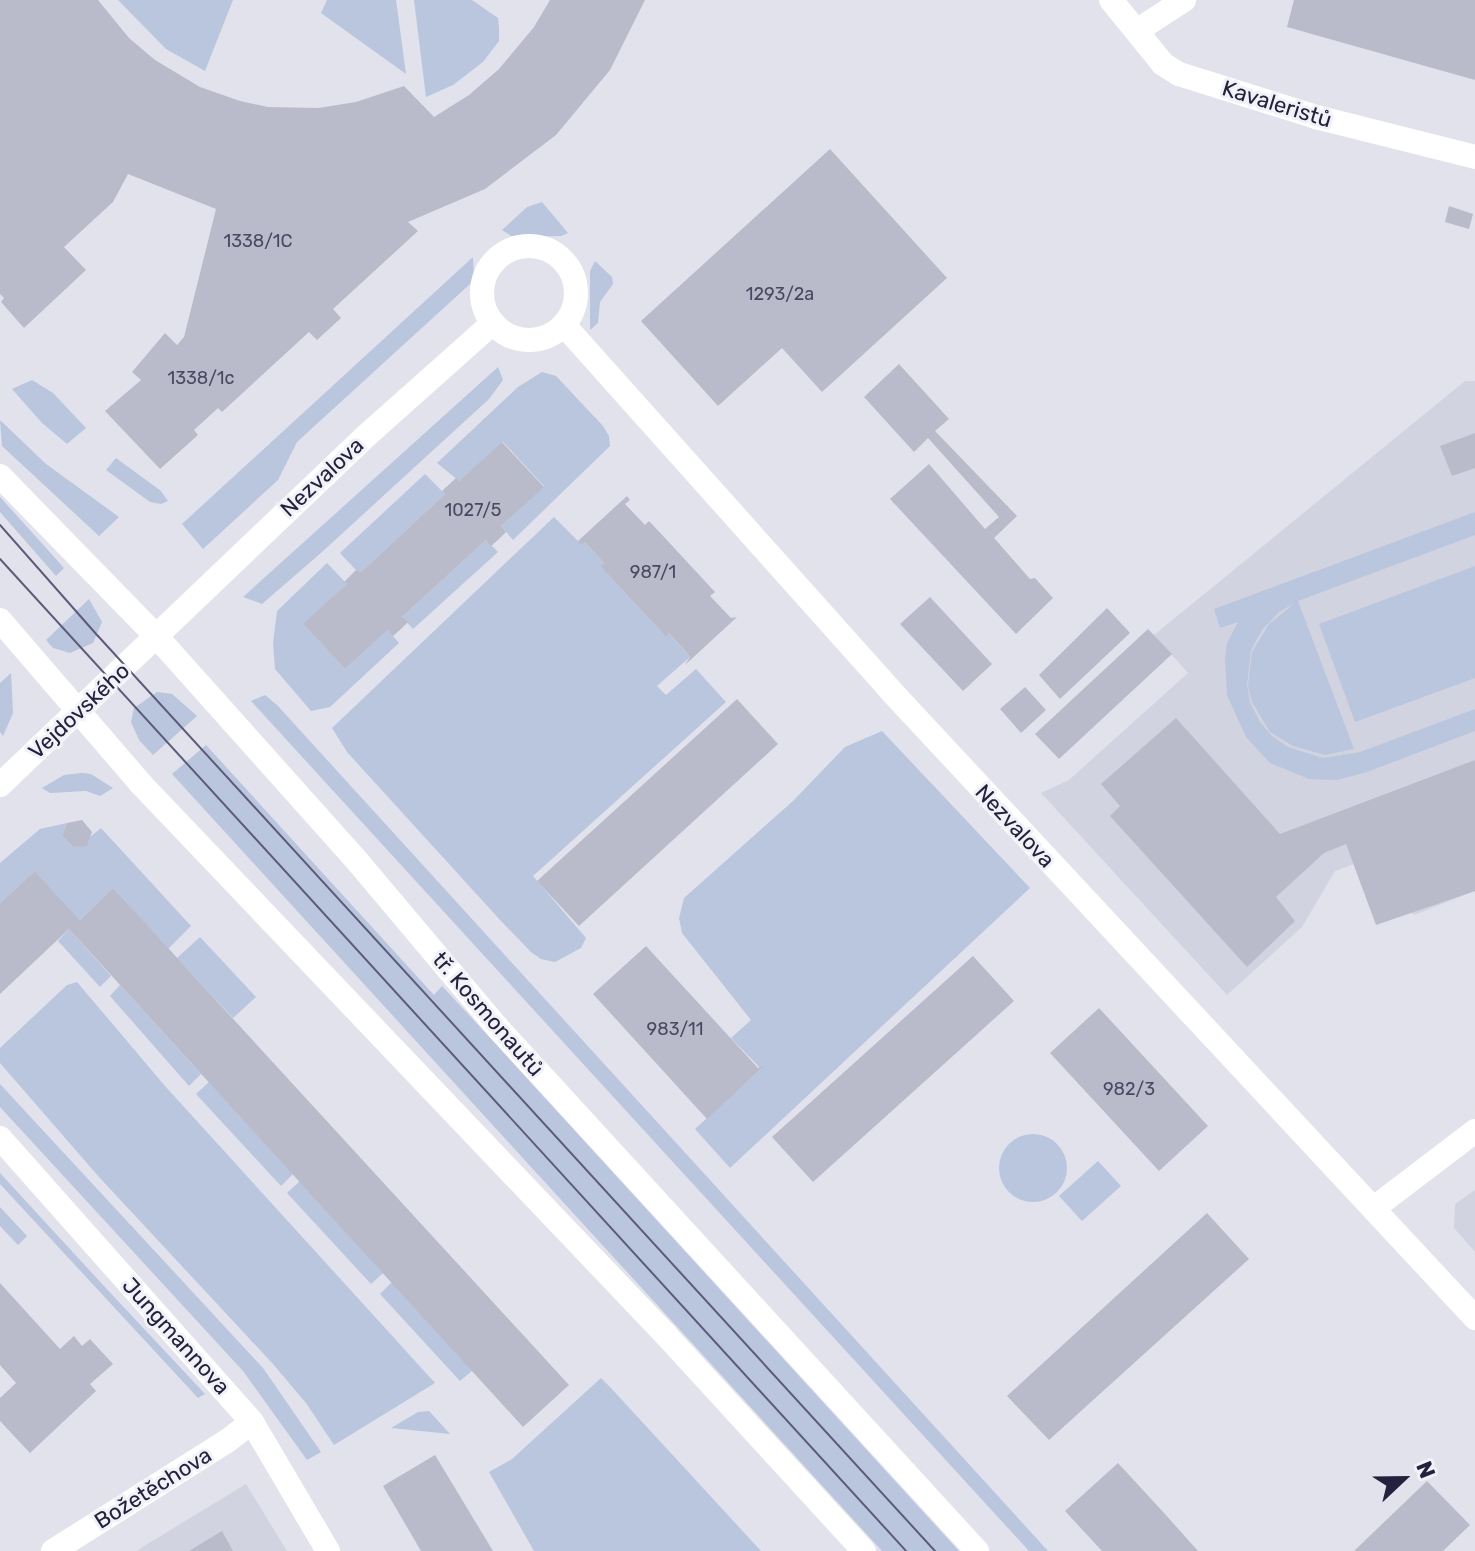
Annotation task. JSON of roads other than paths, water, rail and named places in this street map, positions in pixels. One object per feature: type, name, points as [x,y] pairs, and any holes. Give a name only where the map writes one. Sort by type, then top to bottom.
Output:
[{"type":"street","name":"Kavaleristů","points":[[1111,0],[1163,64],[1179,74],[1316,117],[1475,157]]},
{"type":"street","points":[[1138,30],[1184,0]]},
{"type":"street","points":[[529,246],[559,256],[570,268],[577,298],[564,325],[539,339],[524,340],[510,336],[493,323],[483,301],[489,269],[499,257],[529,246]]},
{"type":"street","name":"Nezvalova","points":[[157,637],[355,446],[493,323]]},
{"type":"street","name":"Nezvalova","points":[[564,325],[973,780],[1475,1318]]},
{"type":"street","name":"tř. Kosmonautů","points":[[0,476],[157,637],[358,862],[508,1038],[977,1551]]},
{"type":"street","points":[[0,620],[151,795],[655,1324],[864,1551]]},
{"type":"street","name":"Vejdovského","points":[[0,785],[157,637]]},
{"type":"street","points":[[1374,1208],[1475,1131]]},
{"type":"street","name":"Jungmannova","points":[[0,1138],[252,1422],[328,1551]]},
{"type":"street","name":"Božetěchova","points":[[53,1551],[252,1422]]},
{"type":"tram line","points":[[0,525],[935,1551]]},
{"type":"tram line","points":[[0,559],[906,1551]]}]
